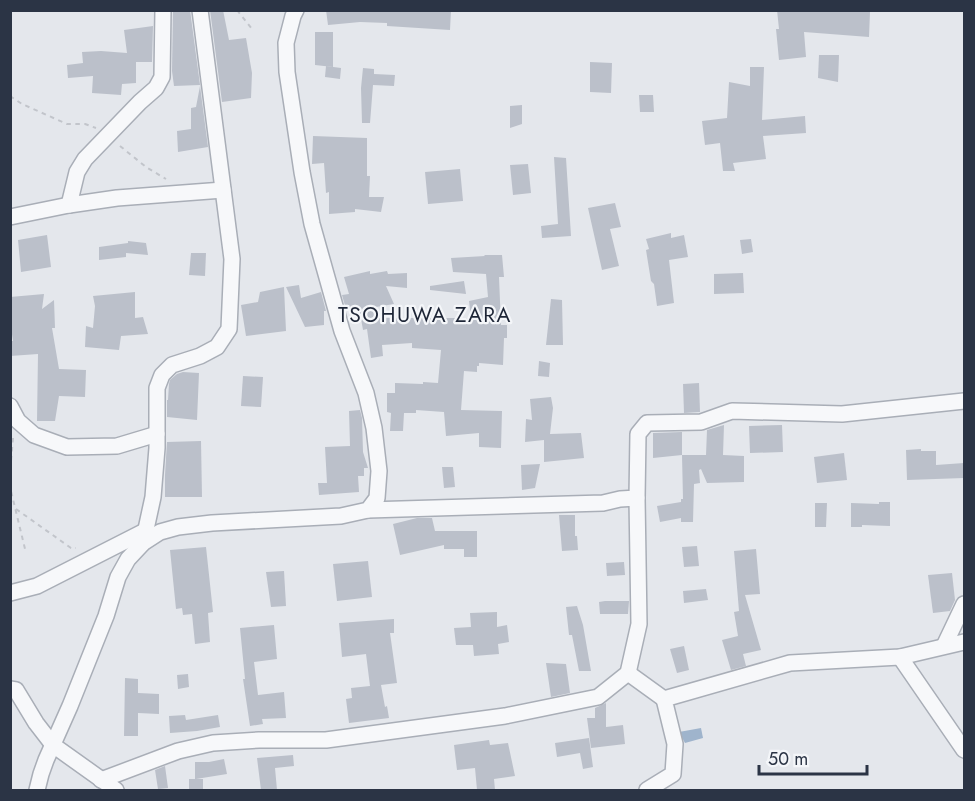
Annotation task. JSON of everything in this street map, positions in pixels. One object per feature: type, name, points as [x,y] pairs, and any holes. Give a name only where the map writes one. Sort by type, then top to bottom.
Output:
[{"type":"street","points":[[69,205],[77,172],[85,159],[156,87],[162,77],[163,10]]},
{"type":"street","points":[[38,790],[41,774],[106,616],[118,577],[144,537],[153,497],[157,448],[157,388],[162,375],[172,365],[200,356],[217,347],[229,328],[232,259],[200,10]]},
{"type":"street","points":[[296,10],[286,43],[291,107],[312,224],[342,331],[366,393],[374,428],[379,471],[377,498],[368,510]]},
{"type":"street","points":[[10,217],[117,198],[223,190]]},
{"type":"street","points":[[102,780],[178,751],[213,743],[326,740],[505,716],[598,697],[628,674],[639,624],[638,434],[647,423],[701,422],[732,411],[842,414],[964,401]]},
{"type":"street","points":[[13,412],[18,421],[34,435],[67,447],[117,446],[157,435]]},
{"type":"street","points":[[10,592],[37,586],[144,537],[178,527],[212,523],[333,517],[368,510],[603,503],[638,498]]},
{"type":"street","points":[[944,646],[964,604]]},
{"type":"street","points":[[664,699],[790,663],[900,657],[964,642]]},
{"type":"street","points":[[900,657],[964,750]]},
{"type":"street","points":[[628,674],[664,699],[675,744],[673,774],[647,790]]},
{"type":"street","points":[[12,688],[53,745],[116,790]]},
{"type":"path","points":[[237,10],[252,29]]},
{"type":"path","points":[[13,412],[11,491],[26,553]]},
{"type":"path","points":[[16,509],[71,548],[80,549]]},
{"type":"water","points":[[701,728],[703,738],[685,743],[679,732]]},
{"type":"building","points":[[173,10],[190,10],[200,85],[174,86],[172,71]]},
{"type":"building","points":[[210,10],[223,10],[229,40],[246,38],[252,73],[251,98],[222,102]]},
{"type":"building","points":[[326,10],[451,10],[450,30],[387,26],[387,23],[360,22],[328,25]]},
{"type":"building","points":[[777,10],[870,12],[869,37],[804,32],[806,57],[779,60]]},
{"type":"building","points":[[153,26],[152,62],[136,62],[136,83],[122,84],[121,95],[92,93],[93,76],[68,78],[67,65],[83,63],[82,52],[127,53],[124,30]]},
{"type":"building","points":[[315,32],[333,32],[333,67],[315,65]]},
{"type":"building","points":[[819,55],[839,55],[838,82],[818,78]]},
{"type":"building","points":[[590,62],[612,63],[611,93],[590,92]]},
{"type":"building","points":[[326,66],[341,68],[340,79],[325,77]]},
{"type":"building","points":[[750,67],[764,67],[762,120],[805,116],[806,133],[763,136],[766,159],[733,163],[735,171],[723,171],[720,143],[705,145],[702,121],[727,118],[729,82],[750,86]]},
{"type":"building","points":[[363,68],[374,69],[374,74],[395,75],[394,86],[373,85],[370,123],[362,123]]},
{"type":"building","points":[[200,86],[208,147],[178,152],[177,131],[191,129],[191,108],[196,107]]},
{"type":"building","points":[[639,95],[653,95],[654,112],[640,112]]},
{"type":"building","points":[[522,105],[522,124],[510,128],[510,106]]},
{"type":"building","points":[[313,136],[367,138],[369,197],[384,197],[381,212],[355,209],[355,212],[329,214],[329,192],[326,193],[324,163],[312,164]]},
{"type":"building","points":[[554,157],[566,158],[571,236],[542,238],[541,226],[558,224]]},
{"type":"building","points":[[528,164],[531,193],[513,195],[510,165]]},
{"type":"building","points":[[460,169],[463,201],[428,204],[425,172]]},
{"type":"building","points":[[615,203],[621,227],[610,229],[619,266],[602,270],[588,208]]},
{"type":"building","points":[[671,233],[671,238],[684,235],[688,257],[669,260],[674,303],[657,306],[654,284],[651,281],[646,239]]},
{"type":"building","points":[[47,235],[51,267],[21,272],[18,240]]},
{"type":"building","points":[[751,239],[753,252],[742,254],[740,240]]},
{"type":"building","points":[[128,241],[146,243],[148,255],[126,253],[126,257],[99,260],[99,247],[128,243]]},
{"type":"building","points":[[191,253],[206,253],[205,276],[189,275]]},
{"type":"building","points":[[502,255],[504,277],[499,277],[501,325],[507,325],[503,365],[479,363],[477,372],[464,371],[461,410],[502,411],[501,448],[479,447],[479,433],[446,436],[444,412],[416,410],[416,413],[404,413],[403,431],[390,431],[391,413],[387,412],[387,393],[395,393],[395,383],[438,383],[441,350],[412,348],[412,343],[382,345],[383,356],[371,358],[367,329],[363,330],[359,307],[346,309],[342,295],[349,294],[344,277],[370,271],[370,274],[387,271],[388,274],[407,273],[407,288],[386,286],[394,304],[376,307],[377,318],[471,318],[469,301],[488,297],[486,274],[453,272],[451,258]]},
{"type":"building","points":[[743,273],[744,293],[714,294],[714,274]]},
{"type":"building","points":[[464,281],[466,294],[430,290],[430,286]]},
{"type":"building","points":[[299,285],[301,298],[321,292],[326,311],[324,311],[324,325],[305,327],[286,287]]},
{"type":"building","points":[[284,287],[286,331],[246,336],[241,305],[258,302],[260,292]]},
{"type":"building","points":[[135,292],[135,318],[143,317],[148,334],[121,336],[119,350],[85,347],[86,326],[93,328],[95,306],[93,296]]},
{"type":"building","points":[[44,294],[42,309],[54,300],[55,328],[52,328],[59,369],[86,370],[85,397],[59,396],[55,421],[37,421],[38,354],[10,356],[10,341],[13,341],[10,297]]},
{"type":"building","points":[[551,299],[562,300],[563,345],[546,345]]},
{"type":"building","points":[[539,361],[550,363],[549,377],[538,376]]},
{"type":"building","points":[[183,372],[199,373],[197,420],[167,417],[170,380]]},
{"type":"building","points":[[243,376],[263,377],[261,407],[241,406]]},
{"type":"building","points":[[699,383],[700,412],[684,413],[683,384]]},
{"type":"building","points":[[551,397],[553,408],[550,434],[581,433],[584,458],[544,462],[544,440],[525,442],[526,419],[532,420],[530,399]]},
{"type":"building","points":[[360,410],[363,452],[368,468],[364,468],[364,476],[358,476],[359,492],[319,495],[318,483],[327,483],[325,447],[350,446],[349,411]]},
{"type":"building","points":[[724,425],[723,455],[744,456],[744,482],[707,483],[701,469],[699,470],[700,483],[694,484],[693,522],[681,522],[681,518],[660,522],[657,506],[681,502],[683,499],[682,455],[706,455],[707,430]]},
{"type":"building","points":[[782,425],[783,452],[750,453],[749,426]]},
{"type":"building","points":[[682,432],[682,455],[653,458],[653,433]]},
{"type":"building","points":[[201,441],[202,497],[165,497],[167,442]]},
{"type":"building","points":[[921,449],[921,451],[936,451],[936,465],[964,463],[964,478],[907,480],[906,450]]},
{"type":"building","points":[[844,453],[847,480],[817,483],[814,457]]},
{"type":"building","points":[[540,464],[535,488],[522,490],[521,465]]},
{"type":"building","points":[[442,467],[453,467],[455,487],[444,488]]},
{"type":"building","points":[[879,502],[890,502],[890,526],[851,527],[851,503],[879,504]]},
{"type":"building","points":[[815,503],[827,503],[826,527],[815,527]]},
{"type":"building","points":[[559,515],[575,515],[578,550],[562,551]]},
{"type":"building","points":[[417,518],[432,518],[435,531],[477,531],[477,557],[464,557],[464,549],[444,549],[444,545],[400,555],[393,524]]},
{"type":"building","points":[[697,546],[699,566],[684,567],[682,547]]},
{"type":"building","points":[[206,547],[213,612],[208,613],[210,642],[195,644],[192,614],[183,615],[182,608],[176,609],[170,550]]},
{"type":"building","points":[[756,549],[760,594],[745,595],[761,650],[743,654],[746,666],[731,670],[722,640],[738,636],[734,612],[739,611],[734,551]]},
{"type":"building","points":[[368,561],[372,597],[337,601],[333,564]]},
{"type":"building","points":[[624,562],[625,575],[607,576],[606,563]]},
{"type":"building","points":[[284,571],[286,606],[271,607],[266,572]]},
{"type":"building","points":[[952,573],[955,600],[950,611],[933,613],[928,575]]},
{"type":"building","points":[[706,589],[708,600],[684,603],[683,591]]},
{"type":"building","points":[[629,601],[628,614],[600,614],[599,602]]},
{"type":"building","points":[[577,606],[583,625],[591,671],[579,671],[572,635],[569,635],[566,607]]},
{"type":"building","points":[[497,612],[497,627],[507,625],[509,642],[498,644],[499,654],[474,656],[473,645],[456,645],[454,628],[471,627],[470,613]]},
{"type":"building","points":[[394,619],[394,633],[390,633],[397,683],[381,685],[389,718],[349,723],[346,699],[352,698],[351,688],[370,686],[366,654],[342,657],[339,623]]},
{"type":"building","points":[[274,625],[277,659],[254,662],[258,695],[284,692],[286,718],[262,719],[263,724],[250,726],[243,679],[245,679],[240,628]]},
{"type":"building","points":[[684,646],[689,670],[677,673],[670,649]]},
{"type":"building","points":[[546,663],[566,664],[570,693],[551,697]]},
{"type":"building","points":[[188,674],[189,687],[178,689],[177,675]]},
{"type":"building","points":[[125,678],[138,679],[138,693],[159,694],[159,714],[138,713],[138,736],[124,736]]},
{"type":"building","points":[[606,703],[606,727],[623,725],[625,744],[591,748],[587,718],[595,718],[595,708]]},
{"type":"building","points":[[185,715],[186,720],[218,715],[220,727],[170,733],[169,716]]},
{"type":"building","points":[[589,738],[593,767],[583,769],[580,753],[557,757],[555,743]]},
{"type":"building","points":[[489,740],[490,745],[508,743],[515,776],[494,779],[495,790],[477,790],[475,768],[457,770],[454,745]]},
{"type":"building","points":[[293,755],[294,766],[275,768],[277,790],[261,790],[257,758]]},
{"type":"building","points":[[224,759],[227,774],[196,779],[203,779],[203,790],[189,790],[189,779],[195,779],[195,762]]},
{"type":"building","points":[[165,766],[168,788],[158,789],[155,770]]},
{"type":"district","name":"TSOHUWA ZARA","points":[[425,315]]}]
